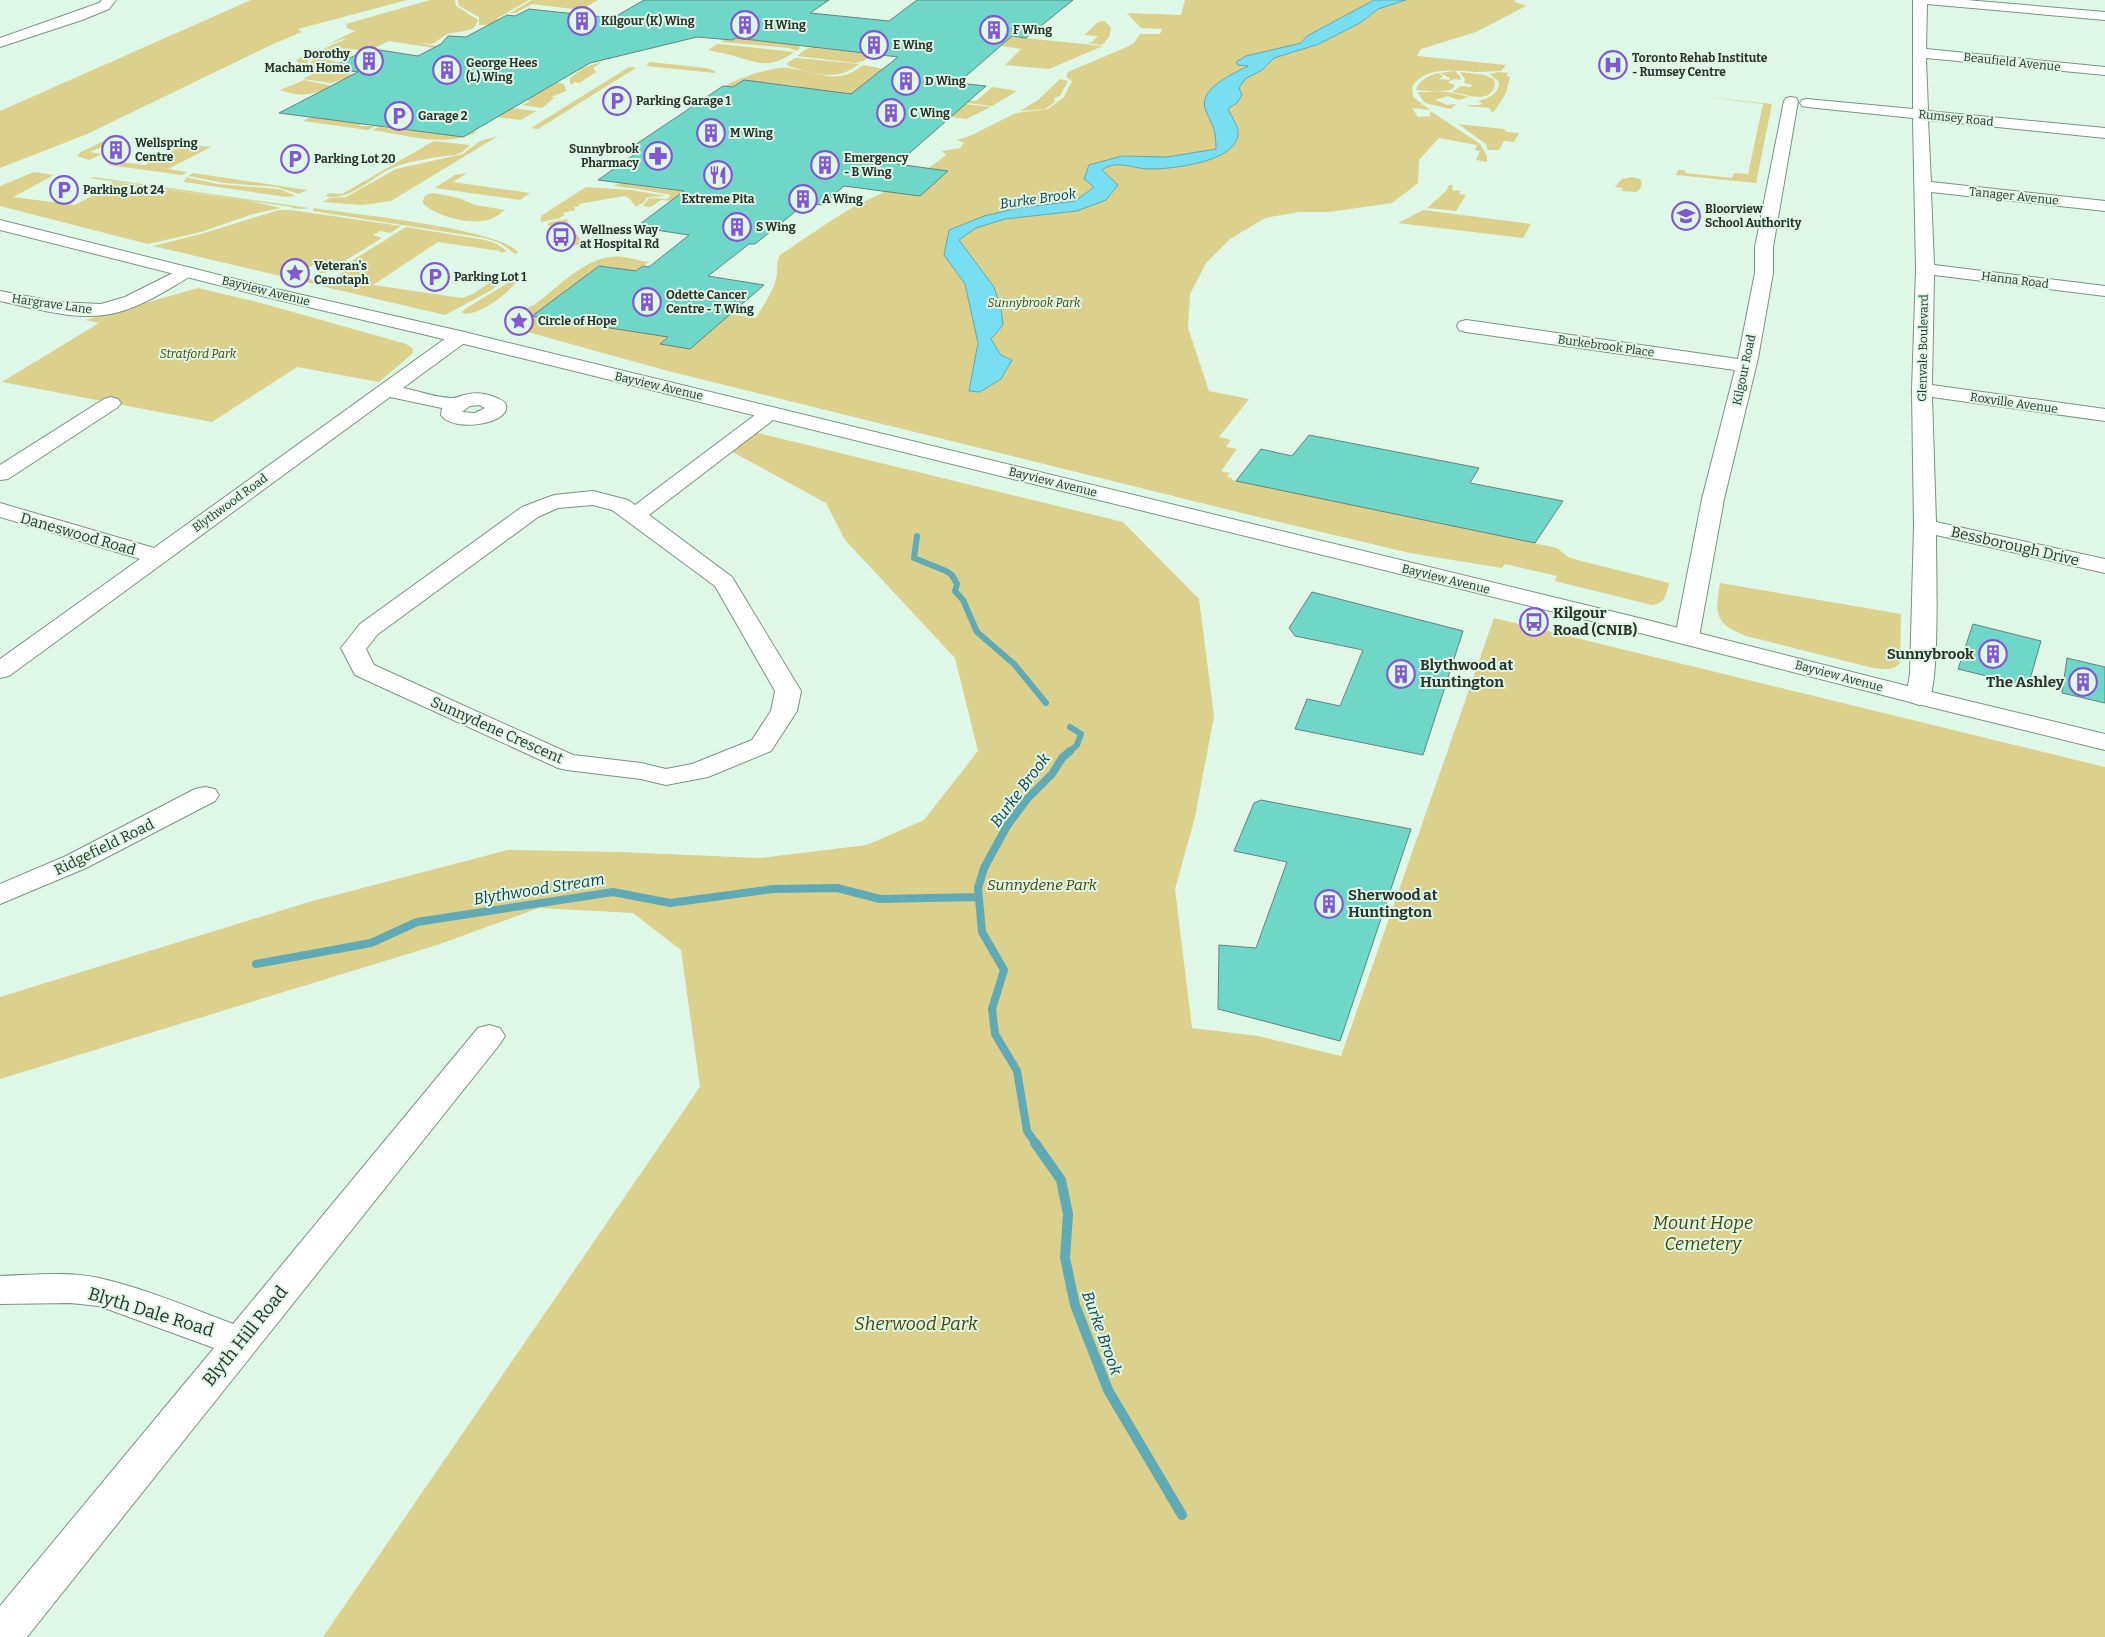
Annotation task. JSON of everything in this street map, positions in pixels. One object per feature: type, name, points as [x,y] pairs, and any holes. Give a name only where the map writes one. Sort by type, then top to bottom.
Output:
[{"type":"street","points":[[51,25],[62,15],[103,0]]},
{"type":"street","points":[[0,43],[77,17],[104,6],[109,0]]},
{"type":"street","points":[[1921,0],[2105,16]]},
{"type":"street","name":"Glenvale Boulevard","points":[[1919,697],[1922,674],[1925,526],[1922,390],[1925,269],[1920,114],[1921,0]]},
{"type":"street","name":"Beaufield Avenue","points":[[1920,53],[2105,71]]},
{"type":"street","name":"Rumsey Road","points":[[1799,102],[2105,133]]},
{"type":"street","name":"Kilgour Road","points":[[1687,637],[1714,499],[1746,366],[1764,273],[1763,254],[1765,237],[1799,102]]},
{"type":"street","name":"Tanager Avenue","points":[[1922,186],[2105,206]]},
{"type":"street","name":"Bayview Avenue","points":[[0,225],[185,272],[460,337],[1687,637],[1919,697],[2105,742]]},
{"type":"street","name":"Hanna Road","points":[[1925,269],[2105,291]]},
{"type":"street","name":"Hargrave Lane","points":[[0,296],[80,310],[99,310],[122,304],[185,272]]},
{"type":"street","name":"Burkebrook Place","points":[[1466,326],[1746,366]]},
{"type":"street","name":"Blythwood Road","points":[[0,671],[460,337]]},
{"type":"street","points":[[386,390],[456,405]]},
{"type":"street","name":"Roxville Avenue","points":[[1922,390],[2105,415]]},
{"type":"street","points":[[0,474],[111,403]]},
{"type":"street","points":[[627,510],[762,411]]},
{"type":"street","name":"Sunnydene Crescent","points":[[593,498],[627,510],[724,582],[788,691],[784,711],[762,745],[699,771],[666,777],[641,770],[568,762],[364,670],[353,648],[369,629],[530,512],[554,502],[593,498]]},
{"type":"street","name":"Daneswood Road","points":[[0,510],[156,556]]},
{"type":"street","name":"Bessborough Drive","points":[[1925,526],[2105,566]]},
{"type":"street","name":"Ridgefield Road","points":[[0,895],[76,862],[205,795]]},
{"type":"street","name":"Blyth Hill Road","points":[[1,1637],[489,1036]]},
{"type":"street","name":"Blyth Dale Road","points":[[0,1290],[70,1288],[99,1292],[158,1311],[240,1342]]},
{"type":"green space","points":[[251,0],[407,0],[298,29],[302,32],[273,44],[87,134],[0,168],[0,111]]},
{"type":"green space","points":[[430,0],[455,0],[456,6],[478,20],[470,30],[446,35],[431,44],[419,43],[437,46],[434,48],[388,41],[370,51],[340,48],[322,58],[341,63],[327,70],[311,67],[310,63],[325,48],[348,38],[317,50],[312,55],[307,66],[301,65],[296,60],[355,31],[347,28],[346,24]]},
{"type":"green space","points":[[458,0],[529,0],[496,19],[502,20],[492,25],[479,25],[479,17],[459,6]]},
{"type":"green space","points":[[532,0],[598,0],[581,10],[532,4],[516,13],[510,13]]},
{"type":"green space","name":"Sunnybrook Park","points":[[1185,0],[1515,0],[1515,2],[1526,6],[1476,32],[1421,49],[1417,56],[1506,65],[1501,71],[1433,72],[1418,80],[1412,87],[1413,97],[1430,110],[1412,108],[1418,117],[1431,116],[1429,113],[1432,112],[1480,144],[1487,156],[1487,162],[1476,160],[1480,151],[1475,150],[1477,145],[1439,138],[1419,160],[1418,183],[1392,203],[1329,212],[1299,212],[1265,218],[1230,239],[1206,263],[1190,294],[1188,328],[1209,391],[1249,399],[1219,437],[1231,440],[1226,447],[1237,449],[1221,471],[1230,473],[1227,477],[1232,478],[1232,480],[1557,548],[1568,557],[1577,560],[1669,583],[1666,595],[1660,603],[1652,605],[1555,581],[1557,576],[1505,564],[1502,568],[1410,553],[1254,516],[668,371],[524,331],[518,329],[512,322],[519,314],[538,302],[579,270],[600,259],[611,257],[623,257],[649,262],[636,271],[598,266],[571,290],[567,290],[532,316],[668,337],[660,344],[730,314],[756,318],[775,283],[780,255],[853,207],[885,191],[920,196],[948,171],[929,168],[946,155],[942,151],[960,148],[964,143],[957,140],[972,135],[1016,113],[1048,109],[1064,97],[1072,81],[1066,77],[1068,72],[1129,46],[1134,43],[1140,34],[1160,34],[1162,29],[1141,28],[1127,13],[1181,15]]},
{"type":"green space","points":[[1105,21],[1111,28],[1109,37],[1102,45],[1087,43],[1092,42],[1098,36],[1084,35],[1098,22]]},
{"type":"green space","points":[[958,31],[1103,46],[1049,69],[1005,65],[1021,49],[983,43]]},
{"type":"green space","points":[[736,38],[798,45],[800,48],[797,51],[789,48],[721,42]]},
{"type":"green space","points":[[717,44],[794,52],[777,61],[763,63],[708,50]]},
{"type":"green space","points":[[816,46],[816,48],[871,54],[864,61],[855,63],[797,56],[806,49]]},
{"type":"green space","points":[[795,58],[859,64],[842,73],[825,75],[788,66],[787,63]]},
{"type":"green space","points":[[603,61],[593,68],[596,72],[579,83],[575,82],[570,85],[570,78],[583,68]]},
{"type":"green space","points":[[650,62],[706,68],[715,71],[715,73],[646,66]]},
{"type":"green space","points":[[295,65],[315,70],[357,75],[331,83],[303,79],[315,73],[304,71]]},
{"type":"green space","points":[[863,65],[884,69],[773,154],[797,86],[744,80],[733,87],[725,86],[747,76],[774,69],[788,68],[826,76],[835,76],[853,72]]},
{"type":"green space","points":[[629,67],[636,68],[538,129],[531,128]]},
{"type":"green space","points":[[1455,71],[1461,80],[1454,79],[1448,82],[1454,85],[1454,88],[1450,90],[1441,92],[1416,90],[1419,84],[1427,77],[1438,73],[1443,76],[1439,79],[1449,80],[1450,78],[1440,73]]},
{"type":"green space","points":[[1460,72],[1485,75],[1493,79],[1495,83],[1493,90],[1489,94],[1478,97],[1452,92],[1461,86],[1470,87],[1472,85],[1464,83],[1465,79]]},
{"type":"green space","points":[[1508,73],[1507,76],[1510,77],[1506,93],[1494,112],[1488,108],[1466,105],[1480,105],[1482,103],[1478,101],[1489,97],[1497,90],[1499,82],[1490,74]]},
{"type":"green space","points":[[1060,79],[1068,81],[1060,96],[1054,98],[1055,102],[1045,109],[1020,111],[1038,100]]},
{"type":"green space","points":[[304,80],[328,85],[332,88],[301,94],[280,90]]},
{"type":"green space","points":[[556,82],[564,84],[566,91],[551,97],[554,98],[542,108],[522,105],[530,101],[526,100]]},
{"type":"green space","points":[[992,87],[1017,91],[992,106],[887,93],[976,101]]},
{"type":"green space","points":[[1417,92],[1448,92],[1469,97],[1459,100],[1448,96],[1435,100],[1447,105],[1456,104],[1451,109],[1425,103]]},
{"type":"green space","points":[[1705,97],[1772,104],[1756,183],[1676,175],[1678,170],[1685,170],[1685,173],[1732,178],[1734,173],[1748,174],[1763,104]]},
{"type":"green space","points":[[939,101],[991,107],[966,119],[951,117],[963,105]]},
{"type":"green space","points":[[505,107],[536,111],[521,120],[497,117]]},
{"type":"green space","points":[[310,117],[362,124],[359,126],[375,126],[368,130],[303,121]]},
{"type":"green space","points":[[1458,124],[1504,129],[1507,132],[1519,133],[1514,142],[1504,141],[1499,150],[1488,150],[1486,144]]},
{"type":"green space","points":[[379,127],[463,137],[473,131],[477,132],[465,137],[439,140],[372,130]]},
{"type":"green space","points":[[116,135],[124,136],[118,140],[142,144],[124,142],[109,144],[90,152],[102,154],[89,160],[77,156],[81,152]]},
{"type":"green space","points":[[498,136],[391,201],[362,205],[323,202],[329,198],[346,197],[396,169],[463,154],[480,141]]},
{"type":"green space","points":[[434,141],[470,145],[455,155],[410,162],[395,167],[343,196],[325,196],[330,193],[342,194]]},
{"type":"green space","points":[[185,144],[211,147],[168,169],[187,172],[182,175],[108,165],[118,160],[102,157],[129,158],[122,162],[145,165]]},
{"type":"green space","points":[[34,172],[54,175],[13,197],[75,205],[114,184],[109,183],[113,182],[249,201],[281,208],[253,214],[201,232],[148,244],[0,206],[0,186]]},
{"type":"green space","points":[[193,173],[307,190],[299,194],[277,187],[225,183],[188,176]]},
{"type":"green space","points":[[467,173],[453,182],[530,193],[520,200],[435,188],[455,175]]},
{"type":"green space","points":[[186,177],[217,184],[279,189],[296,196],[286,197],[184,182]]},
{"type":"green space","points":[[1632,177],[1640,179],[1642,183],[1640,189],[1636,192],[1622,191],[1623,188],[1615,187],[1622,179]]},
{"type":"green space","points":[[90,178],[309,208],[291,208]]},
{"type":"green space","points":[[619,183],[678,191],[683,187],[689,188],[671,201],[661,200],[651,207],[643,206],[649,198],[667,199],[671,195],[614,186]]},
{"type":"green space","points":[[1449,185],[1453,185],[1452,190],[1460,191],[1459,194],[1466,195],[1456,211],[1427,208],[1446,191]]},
{"type":"green space","points":[[586,187],[631,190],[666,196],[647,197],[644,202],[636,207],[629,198],[624,196],[579,204],[579,206],[574,207],[575,210],[563,213],[564,216],[560,218],[541,222],[541,216]]},
{"type":"green space","points":[[433,193],[459,198],[475,205],[505,210],[493,218],[484,221],[456,219],[437,212],[423,203],[426,196]]},
{"type":"green space","points":[[313,208],[454,229],[505,243],[518,252],[515,254],[500,243],[485,238],[313,211]]},
{"type":"green space","points":[[279,210],[291,210],[401,226],[390,233],[380,231],[373,235],[382,238],[325,273],[319,273],[329,266],[315,264],[307,268],[298,267],[286,275],[321,281],[315,284],[153,246],[201,234]]},
{"type":"green space","points":[[1423,210],[1531,224],[1523,238],[1398,223]]},
{"type":"green space","points":[[568,219],[567,221],[584,244],[569,246],[566,243],[571,238],[561,236],[564,232],[553,230],[555,227],[547,225],[550,222]]},
{"type":"green space","points":[[406,227],[485,240],[497,244],[507,251],[500,253],[500,251],[438,242],[373,285],[462,298],[473,294],[504,273],[512,274],[490,291],[445,315],[321,286],[348,269],[342,267]]},
{"type":"green space","points":[[522,271],[515,284],[488,306],[478,311],[462,313],[465,309],[506,284]]},
{"type":"green space","name":"Stratford Park","points":[[198,288],[261,303],[406,344],[412,348],[413,353],[379,382],[297,367],[212,422],[2,382],[99,323],[85,320]]},
{"type":"green space","points":[[754,432],[1123,522],[1199,599],[1214,716],[1195,817],[1175,889],[1192,1028],[1258,1036],[1341,1056],[1494,618],[2105,767],[2105,1637],[323,1637],[700,1087],[681,950],[633,913],[539,908],[437,945],[0,1079],[0,997],[309,902],[508,850],[619,852],[759,858],[867,845],[924,820],[978,751],[955,658],[845,540],[826,503],[731,451]]},
{"type":"green space","points":[[1720,583],[1901,614],[1900,663],[1891,668],[1873,668],[1746,636],[1728,627],[1719,617],[1717,603]]},
{"type":"water","points":[[1374,0],[1406,0],[1378,9],[1360,23],[1319,44],[1274,58],[1262,70],[1245,79],[1239,88],[1242,95],[1237,103],[1228,109],[1238,130],[1236,141],[1229,150],[1204,162],[1189,165],[1150,169],[1119,165],[1108,167],[1102,170],[1118,185],[1106,200],[1077,211],[1005,219],[976,228],[959,240],[994,287],[1001,308],[1003,325],[991,339],[1001,355],[1012,360],[1001,379],[980,392],[969,391],[978,343],[965,284],[944,255],[949,230],[984,216],[1018,208],[1075,201],[1094,187],[1084,179],[1089,165],[1122,156],[1167,157],[1216,149],[1215,133],[1204,103],[1206,96],[1218,83],[1248,66],[1238,65],[1236,62],[1246,56],[1301,43],[1307,36]]},
{"type":"building","points":[[644,0],[829,0],[810,13],[889,21],[917,0],[1073,0],[1026,38],[1012,36],[958,83],[986,86],[897,164],[948,171],[920,196],[844,186],[822,205],[806,203],[755,244],[749,244],[708,276],[764,285],[690,349],[660,344],[668,337],[532,316],[599,266],[636,271],[643,266],[649,267],[689,235],[636,227],[684,191],[598,180],[638,152],[629,149],[723,86],[733,87],[744,80],[851,94],[898,57],[736,38],[732,40],[697,37],[590,63],[463,137],[279,113],[358,72],[330,68],[364,51],[373,49],[418,56],[441,44],[448,36],[466,37],[507,15],[515,16],[529,9],[613,18]]},
{"type":"building","points":[[1309,435],[1479,468],[1470,483],[1563,501],[1535,543],[1236,481],[1261,449],[1292,456]]},
{"type":"building","name":"Blythwood at Huntington","points":[[1312,592],[1463,631],[1423,755],[1295,729],[1307,699],[1340,706],[1363,650],[1295,636],[1289,628]]},
{"type":"building","name":"Sunnybrook","points":[[1973,624],[2041,641],[2028,686],[1958,669]]},
{"type":"building","name":"The Ashley","points":[[2067,658],[2105,667],[2105,703],[2062,693]]},
{"type":"building","name":"Sherwood at Huntington","points":[[1261,800],[1411,829],[1340,1041],[1218,1009],[1219,945],[1256,948],[1287,862],[1234,851],[1254,803]]},
{"type":"waterway","name":"Burke Brook","points":[[917,536],[914,558],[952,575],[957,584],[955,591],[963,600],[977,632],[1014,664],[1046,703]]},
{"type":"waterway","name":"Burke Brook","points":[[1069,752],[1077,745],[1081,734],[1070,727]]},
{"type":"waterway","name":"Burke Brook","points":[[979,897],[978,888],[984,868],[1007,826],[1027,799],[1052,774],[1062,758],[1070,751]]},
{"type":"waterway","name":"Blythwood Stream","points":[[256,964],[371,943],[417,922],[613,892],[670,903],[773,889],[837,888],[880,899],[979,897]]},
{"type":"waterway","name":"Burke Brook","points":[[979,897],[982,932],[1004,970],[992,1009],[995,1034],[1017,1071],[1027,1131],[1036,1144]]},
{"type":"waterway","name":"Burke Brook","points":[[1035,1143],[1061,1180],[1068,1214],[1065,1258],[1075,1305],[1108,1390],[1182,1515]]},
{"type":"place","name":"Kilgour (K) Wing","points":[[582,21]]},
{"type":"place","name":"H Wing","points":[[745,25]]},
{"type":"place","name":"F Wing","points":[[994,30]]},
{"type":"place","name":"E Wing","points":[[874,45]]},
{"type":"place","name":"Dorothy Macham Home","points":[[369,61]]},
{"type":"place","name":"Toronto Rehab Institute - Rumsey Centre","points":[[1613,65]]},
{"type":"place","name":"George Hees (L) Wing","points":[[447,70]]},
{"type":"place","name":"D Wing","points":[[906,81]]},
{"type":"place","name":"Parking Garage 1","points":[[617,101]]},
{"type":"place","name":"C Wing","points":[[891,113]]},
{"type":"place","name":"Garage 2","points":[[399,116]]},
{"type":"place","name":"M Wing","points":[[711,133]]},
{"type":"place","name":"Wellspring Centre","points":[[116,150]]},
{"type":"place","name":"Sunnybrook Pharmacy","points":[[658,156]]},
{"type":"place","name":"Parking Lot 20","points":[[295,159]]},
{"type":"place","name":"Emergency - B Wing","points":[[825,165]]},
{"type":"place","name":"Extreme Pita","points":[[718,175]]},
{"type":"place","name":"Parking Lot 24","points":[[64,190]]},
{"type":"place","name":"A Wing","points":[[803,199]]},
{"type":"place","name":"Bloorview School Authority","points":[[1686,216]]},
{"type":"place","name":"S Wing","points":[[737,227]]},
{"type":"place","name":"Wellness Way at Hospital Rd","points":[[561,237]]},
{"type":"place","name":"Veteran's Cenotaph","points":[[295,273]]},
{"type":"place","name":"Parking Lot 1","points":[[435,277]]},
{"type":"place","name":"Odette Cancer Centre - T Wing","points":[[647,302]]},
{"type":"place","name":"Circle of Hope","points":[[519,321]]},
{"type":"place","name":"Kilgour Road (CNIB)","points":[[1534,622]]},
{"type":"place","name":"Sunnybrook","points":[[1993,654]]},
{"type":"place","name":"Blythwood at Huntington","points":[[1401,674]]},
{"type":"place","name":"The Ashley","points":[[2083,682]]},
{"type":"place","name":"Sherwood at Huntington","points":[[1329,904]]},
{"type":"park label","name":"Sunnydene Park","points":[[1042,885]]},
{"type":"park label","name":"Mount Hope Cemetery","points":[[1703,1233]]},
{"type":"park label","name":"Sherwood Park","points":[[916,1324]]}]
